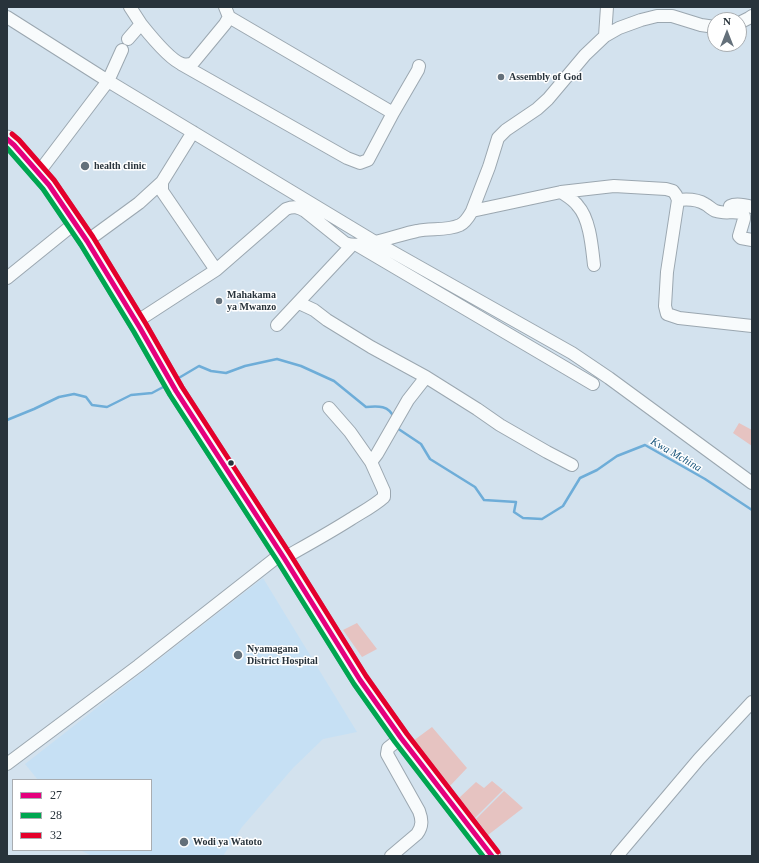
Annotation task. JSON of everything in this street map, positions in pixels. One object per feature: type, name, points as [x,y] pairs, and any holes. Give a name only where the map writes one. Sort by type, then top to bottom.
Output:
[{"type":"highway","points":[[7,139],[39,172],[87,241],[173,386],[283,556],[360,680],[401,738],[492,856]]},
{"type":"street","points":[[130,7],[149,34],[181,64],[347,158],[360,163],[368,160],[418,70],[418,66]]},
{"type":"street","points":[[605,36],[607,7]]},
{"type":"street","points":[[181,64],[192,64],[225,24],[227,12],[393,114]]},
{"type":"street","points":[[277,325],[354,245],[375,242],[418,230],[453,227],[464,222],[472,211],[498,138],[506,130],[537,109],[548,99],[585,55],[605,36],[619,28],[657,16],[672,16],[707,26]]},
{"type":"street","points":[[7,17],[108,81],[375,242],[572,353],[609,378],[752,483]]},
{"type":"street","points":[[39,172],[108,81],[125,45],[141,24]]},
{"type":"street","points":[[87,241],[139,203],[162,182],[193,132]]},
{"type":"street","points":[[162,182],[162,191],[216,270]]},
{"type":"street","points":[[472,211],[562,192],[614,186],[658,188],[673,191],[678,200],[667,272],[665,306],[667,314],[679,318],[752,326]]},
{"type":"street","points":[[562,192],[579,206],[587,222],[594,265]]},
{"type":"street","points":[[678,200],[696,200],[702,202],[715,211],[738,212],[743,214],[744,219],[739,236],[741,238],[752,240]]},
{"type":"street","points":[[712,209],[728,208],[732,204],[752,207]]},
{"type":"street","points":[[136,322],[216,270],[286,208],[292,207],[305,211],[345,243],[354,245],[593,384]]},
{"type":"street","points":[[7,278],[75,223]]},
{"type":"street","points":[[299,303],[314,310],[327,320],[370,346],[426,377],[500,425],[547,452],[572,464]]},
{"type":"street","points":[[371,462],[408,400],[426,377]]},
{"type":"street","points":[[7,764],[283,556],[333,530],[384,497],[384,492],[371,462],[350,432],[329,408]]},
{"type":"street","points":[[617,856],[699,760],[752,702]]},
{"type":"street","points":[[391,856],[417,834],[422,824],[420,811],[387,754],[388,748],[401,738]]},
{"type":"shaded area","points":[[739,423],[752,430],[752,446],[733,433]]},
{"type":"shaded area","name":"Nyamagana District Hospital","points":[[263,578],[357,732],[323,739],[293,768],[242,827],[223,856],[92,856],[82,851],[152,851],[152,779],[37,779],[25,764]]},
{"type":"shaded area","points":[[357,623],[377,649],[362,657],[343,630]]},
{"type":"shaded area","points":[[432,727],[467,768],[449,787],[413,741]]},
{"type":"shaded area","points":[[492,781],[503,790],[475,818],[459,798],[476,782],[484,788]]},
{"type":"shaded area","points":[[504,791],[523,808],[488,835],[476,819]]},
{"type":"waterway","name":"Kwa Mchina","points":[[177,379],[199,366],[211,371],[226,373],[245,366],[277,359],[301,366],[334,381],[366,407],[383,407],[389,411],[394,418]]},
{"type":"waterway","name":"Kwa Mchina","points":[[7,420],[59,397],[74,394],[86,397],[92,405],[107,407],[131,395],[152,393],[165,386]]},
{"type":"waterway","name":"Kwa Mchina","points":[[397,426],[397,428],[421,444],[430,459],[475,487],[484,500],[516,502],[514,512],[523,518],[542,519],[563,506],[580,478],[597,470],[617,456],[645,445],[705,479],[752,510]]},
{"type":"transit line","name":"32","points":[[12,134],[54,180],[93,237],[182,387],[290,554],[366,676],[407,734],[498,852]]},
{"type":"transit line","name":"27","points":[[7,139],[49,185],[87,241],[176,391],[284,558],[360,680],[401,738],[492,856]]},
{"type":"transit line","name":"28","points":[[7,148],[43,189],[81,245],[170,395],[278,562],[354,684],[395,742],[483,856]]},
{"type":"place","name":"Assembly of God","points":[[501,77]]},
{"type":"place","name":"health clinic","points":[[85,166]]},
{"type":"place","name":"Mahakama ya Mwanzo","points":[[219,301]]},
{"type":"place","name":"Nyamagana District Hospital","points":[[238,655]]},
{"type":"place","name":"Wodi ya Watoto","points":[[184,842]]}]
